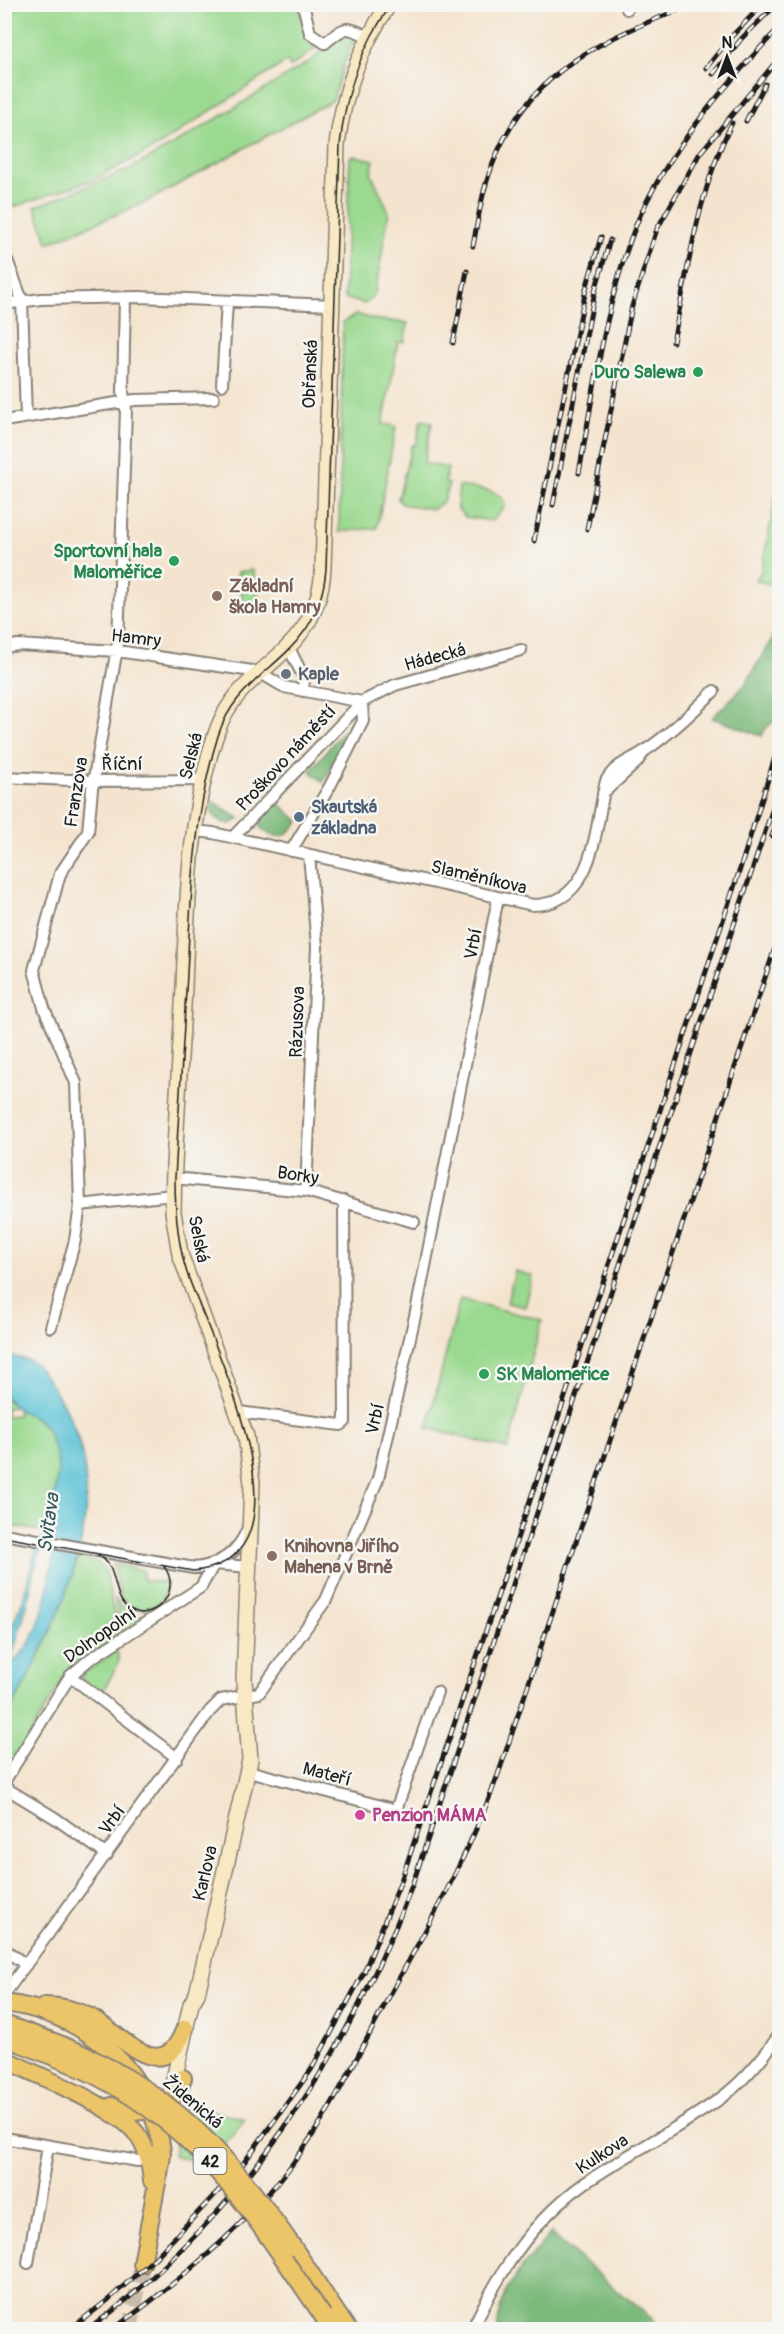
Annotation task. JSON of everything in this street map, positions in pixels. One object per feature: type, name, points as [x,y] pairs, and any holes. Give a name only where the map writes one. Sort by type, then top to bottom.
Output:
[{"type":"main road","name":"Obřanská","points":[[222,718],[242,690],[289,648],[314,613],[323,580],[340,124],[349,88],[369,37],[389,4]]},
{"type":"main road","name":"Selská","points":[[222,718],[205,780],[195,831],[186,931],[173,1178],[167,1195],[182,1264],[238,1412],[250,1459],[245,1697],[249,1766]]},
{"type":"main road","name":"Karlova","points":[[142,2264],[162,2153],[163,2128],[191,2004],[197,1994],[249,1766]]},
{"type":"main road","name":"Karlova","points":[[162,2153],[171,2130],[199,2006],[197,1994]]},
{"type":"main road","points":[[7,1999],[56,2006],[82,2013],[107,2028],[137,2053],[148,2056],[159,2055],[172,2049],[185,2028]]},
{"type":"main road","points":[[7,1999],[57,2016],[92,2036],[126,2069],[152,2112],[162,2153]]},
{"type":"main road","name":"Židenická","points":[[4,2024],[55,2049],[113,2084],[168,2122],[195,2145],[222,2173],[251,2211],[332,2330]]},
{"type":"main road","name":"Židenická","points":[[4,2037],[98,2061],[146,2089],[204,2135],[230,2162],[264,2204],[348,2330]]},
{"type":"main road","points":[[4,2059],[114,2114],[137,2134],[149,2161],[154,2199]]},
{"type":"main road","points":[[68,2091],[129,2112],[152,2112],[169,2102],[183,2078]]},
{"type":"street","points":[[303,4],[310,33],[325,43],[345,27],[352,27],[369,37]]},
{"type":"street","points":[[4,252],[22,300],[26,417]]},
{"type":"street","points":[[4,304],[22,300],[125,298],[332,305]]},
{"type":"street","name":"Franzova","points":[[51,1327],[75,1240],[80,1205],[76,1083],[34,977],[53,892],[60,874],[88,832],[93,781],[117,651],[121,600],[125,298]]},
{"type":"street","points":[[222,385],[227,302]]},
{"type":"street","points":[[4,421],[124,402],[214,398]]},
{"type":"street","name":"Hamry","points":[[4,647],[18,645],[117,651],[262,672]]},
{"type":"street","name":"Proškovo náměstí","points":[[289,648],[304,678],[303,691]]},
{"type":"street","name":"Hádecká","points":[[362,702],[395,685],[521,650]]},
{"type":"street","name":"Proškovo náměstí","points":[[262,672],[284,687],[362,702]]},
{"type":"street","name":"Slaměníkova","points":[[309,855],[498,898],[543,905],[565,897],[574,889],[588,862],[603,793],[637,762],[644,752],[714,691]]},
{"type":"street","name":"Proškovo náměstí","points":[[233,837],[362,702]]},
{"type":"street","name":"Proškovo náměstí","points":[[291,851],[330,786],[363,721],[362,702]]},
{"type":"street","name":"Říční","points":[[4,777],[93,781],[205,780]]},
{"type":"street","name":"Proškovo náměstí","points":[[195,831],[233,837],[309,855]]},
{"type":"street","name":"Rázusova","points":[[306,1191],[317,946],[309,855]]},
{"type":"street","name":"Vrbí","points":[[7,1999],[26,1965],[210,1711],[221,1700],[260,1693],[322,1607],[376,1485],[432,1234],[498,898]]},
{"type":"street","name":"Borky","points":[[173,1178],[306,1191],[345,1202],[353,1207],[414,1222]]},
{"type":"street","points":[[80,1205],[167,1195]]},
{"type":"street","points":[[238,1412],[341,1425],[345,1422],[347,1396],[344,1349],[345,1202]]},
{"type":"street","name":"Dolnopolní","points":[[4,1784],[70,1676],[90,1659],[201,1587],[214,1564],[234,1551],[250,1523]]},
{"type":"street","points":[[4,1534],[186,1567],[214,1564],[249,1567]]},
{"type":"street","points":[[70,1676],[177,1758]]},
{"type":"street","name":"Mateří","points":[[249,1766],[396,1810],[437,1692]]},
{"type":"street","name":"Vrbí","points":[[4,1784],[107,1855]]},
{"type":"street","points":[[4,1949],[26,1965]]},
{"type":"street","name":"Kulkova","points":[[472,2330],[501,2274],[544,2218],[584,2184],[721,2098],[747,2075],[780,2034]]},
{"type":"street","points":[[4,2138],[138,2161]]},
{"type":"street","points":[[28,2263],[48,2146]]},
{"type":"green space","points":[[23,4],[299,5],[305,32],[316,48],[290,67],[287,61],[156,147],[95,179],[5,210],[4,18]]},
{"type":"green space","points":[[344,33],[357,34],[344,64],[333,100],[144,203],[48,243],[35,207],[130,169],[309,62]]},
{"type":"green space","points":[[350,157],[374,160],[371,173],[389,212],[375,294],[365,304],[344,298]]},
{"type":"green space","points":[[357,314],[371,319],[408,323],[404,342],[398,342],[383,424],[396,426],[377,528],[339,532],[343,322]]},
{"type":"green space","points":[[421,420],[432,422],[424,463],[448,468],[445,483],[449,484],[443,502],[433,509],[402,504],[398,499],[412,445],[416,445]]},
{"type":"green space","points":[[779,482],[779,577],[778,582],[773,585],[755,580],[761,572]]},
{"type":"green space","points":[[459,486],[495,493],[504,501],[505,507],[492,521],[465,517],[457,508]]},
{"type":"green space","points":[[253,570],[260,603],[244,606],[237,572]]},
{"type":"green space","points":[[779,628],[778,718],[765,729],[762,736],[712,718],[744,686]]},
{"type":"green space","points":[[344,730],[350,734],[323,782],[310,771]]},
{"type":"green space","points":[[209,799],[240,819],[230,824],[220,821],[210,809]]},
{"type":"green space","points":[[277,802],[299,821],[290,832],[281,836],[272,835],[260,828],[260,820]]},
{"type":"green space","points":[[515,1271],[533,1276],[525,1307],[507,1303]]},
{"type":"green space","name":"SK Malomeřice","points":[[460,1299],[542,1320],[508,1449],[427,1428]]},
{"type":"green space","points":[[4,1397],[15,1407],[6,1408],[6,1416],[18,1415],[17,1409],[34,1417],[48,1430],[54,1443],[58,1457],[58,1489],[56,1505],[47,1532],[5,1525]]},
{"type":"green space","points":[[79,1557],[97,1562],[106,1572],[118,1636],[67,1673],[5,1776],[5,1721],[45,1645]]},
{"type":"green space","points":[[113,1564],[143,1570],[143,1580],[168,1583],[163,1599],[148,1610],[129,1607],[120,1596]]},
{"type":"green space","points":[[115,1599],[123,1608],[137,1615],[155,1613],[121,1634]]},
{"type":"green space","points":[[117,1650],[119,1661],[103,1692],[106,1694],[100,1696],[77,1674],[81,1676]]},
{"type":"green space","points":[[184,2103],[245,2119],[208,2164],[173,2156]]},
{"type":"green space","points":[[551,2233],[664,2329],[498,2329],[498,2316],[507,2290],[523,2266]]},
{"type":"water","points":[[6,1353],[35,1364],[61,1401],[79,1441],[86,1482],[84,1524],[75,1565],[44,1646],[5,1721],[5,1642],[23,1600],[35,1552],[51,1522],[58,1471],[57,1456],[46,1427],[38,1419],[17,1409],[5,1397]],"holes":[[[52,1532],[55,1533],[49,1586],[39,1623],[31,1640],[9,1665],[28,1602],[34,1570],[41,1551]]]},
{"type":"tunnel","points":[[130,2330],[142,2264]]},
{"type":"tram line","points":[[4,1537],[193,1571],[232,1558],[251,1529],[255,1488],[247,1442],[233,1392],[187,1273],[176,1214],[175,1178],[195,854],[210,765],[218,736],[229,712],[243,693],[294,644],[309,625],[320,600],[326,569],[342,127],[350,90],[363,54],[371,36],[392,4]]},
{"type":"tram line","points":[[98,1555],[111,1569],[123,1603],[130,1609],[141,1613],[157,1607],[168,1595],[170,1580],[162,1564]]},
{"type":"railway","points":[[473,246],[483,196],[492,166],[507,133],[526,105],[548,81],[573,61],[630,30],[694,4]]},
{"type":"railway","points":[[706,68],[731,37],[763,4]]},
{"type":"railway","points":[[713,74],[742,38],[777,4]]},
{"type":"railway","points":[[579,473],[608,316],[636,225],[648,199],[680,146],[719,95],[780,27]]},
{"type":"railway","points":[[587,529],[632,306],[657,229],[700,153],[780,57]]},
{"type":"railway","points":[[746,121],[765,84]]},
{"type":"railway","points":[[673,342],[702,203],[720,149],[732,123]]},
{"type":"railway","points":[[534,541],[586,289],[601,237]]},
{"type":"railway","points":[[553,505],[595,291],[610,240]]},
{"type":"railway","points":[[453,343],[467,271]]},
{"type":"railway","points":[[69,2330],[108,2300],[156,2257],[240,2168],[311,2070],[364,1972],[402,1878],[559,1415],[740,869],[780,741]]},
{"type":"railway","points":[[88,2330],[143,2285],[194,2237],[241,2185],[283,2130],[322,2072],[356,2011],[386,1948],[413,1883],[780,787]]},
{"type":"railway","points":[[772,836],[780,816]]},
{"type":"railway","points":[[112,2330],[207,2255],[271,2191],[306,2146],[347,2077],[467,1849],[501,1766],[780,933]]},
{"type":"place","name":"Duro Salewa","points":[[698,372]]},
{"type":"place","name":"Sportovní hala Maloměřice","points":[[174,561]]},
{"type":"place","name":"Základní škola Hamry","points":[[217,596]]},
{"type":"place","name":"Kaple","points":[[286,674]]},
{"type":"place","name":"Skautská základna","points":[[299,817]]},
{"type":"place","name":"SK Malomeřice","points":[[484,1374]]},
{"type":"place","name":"Knihovna Jiřího Mahena v Brně","points":[[272,1556]]},
{"type":"place","name":"Penzion MÁMA","points":[[360,1815]]},
{"type":"water label","name":"Svitava","points":[[48,1523]]}]
